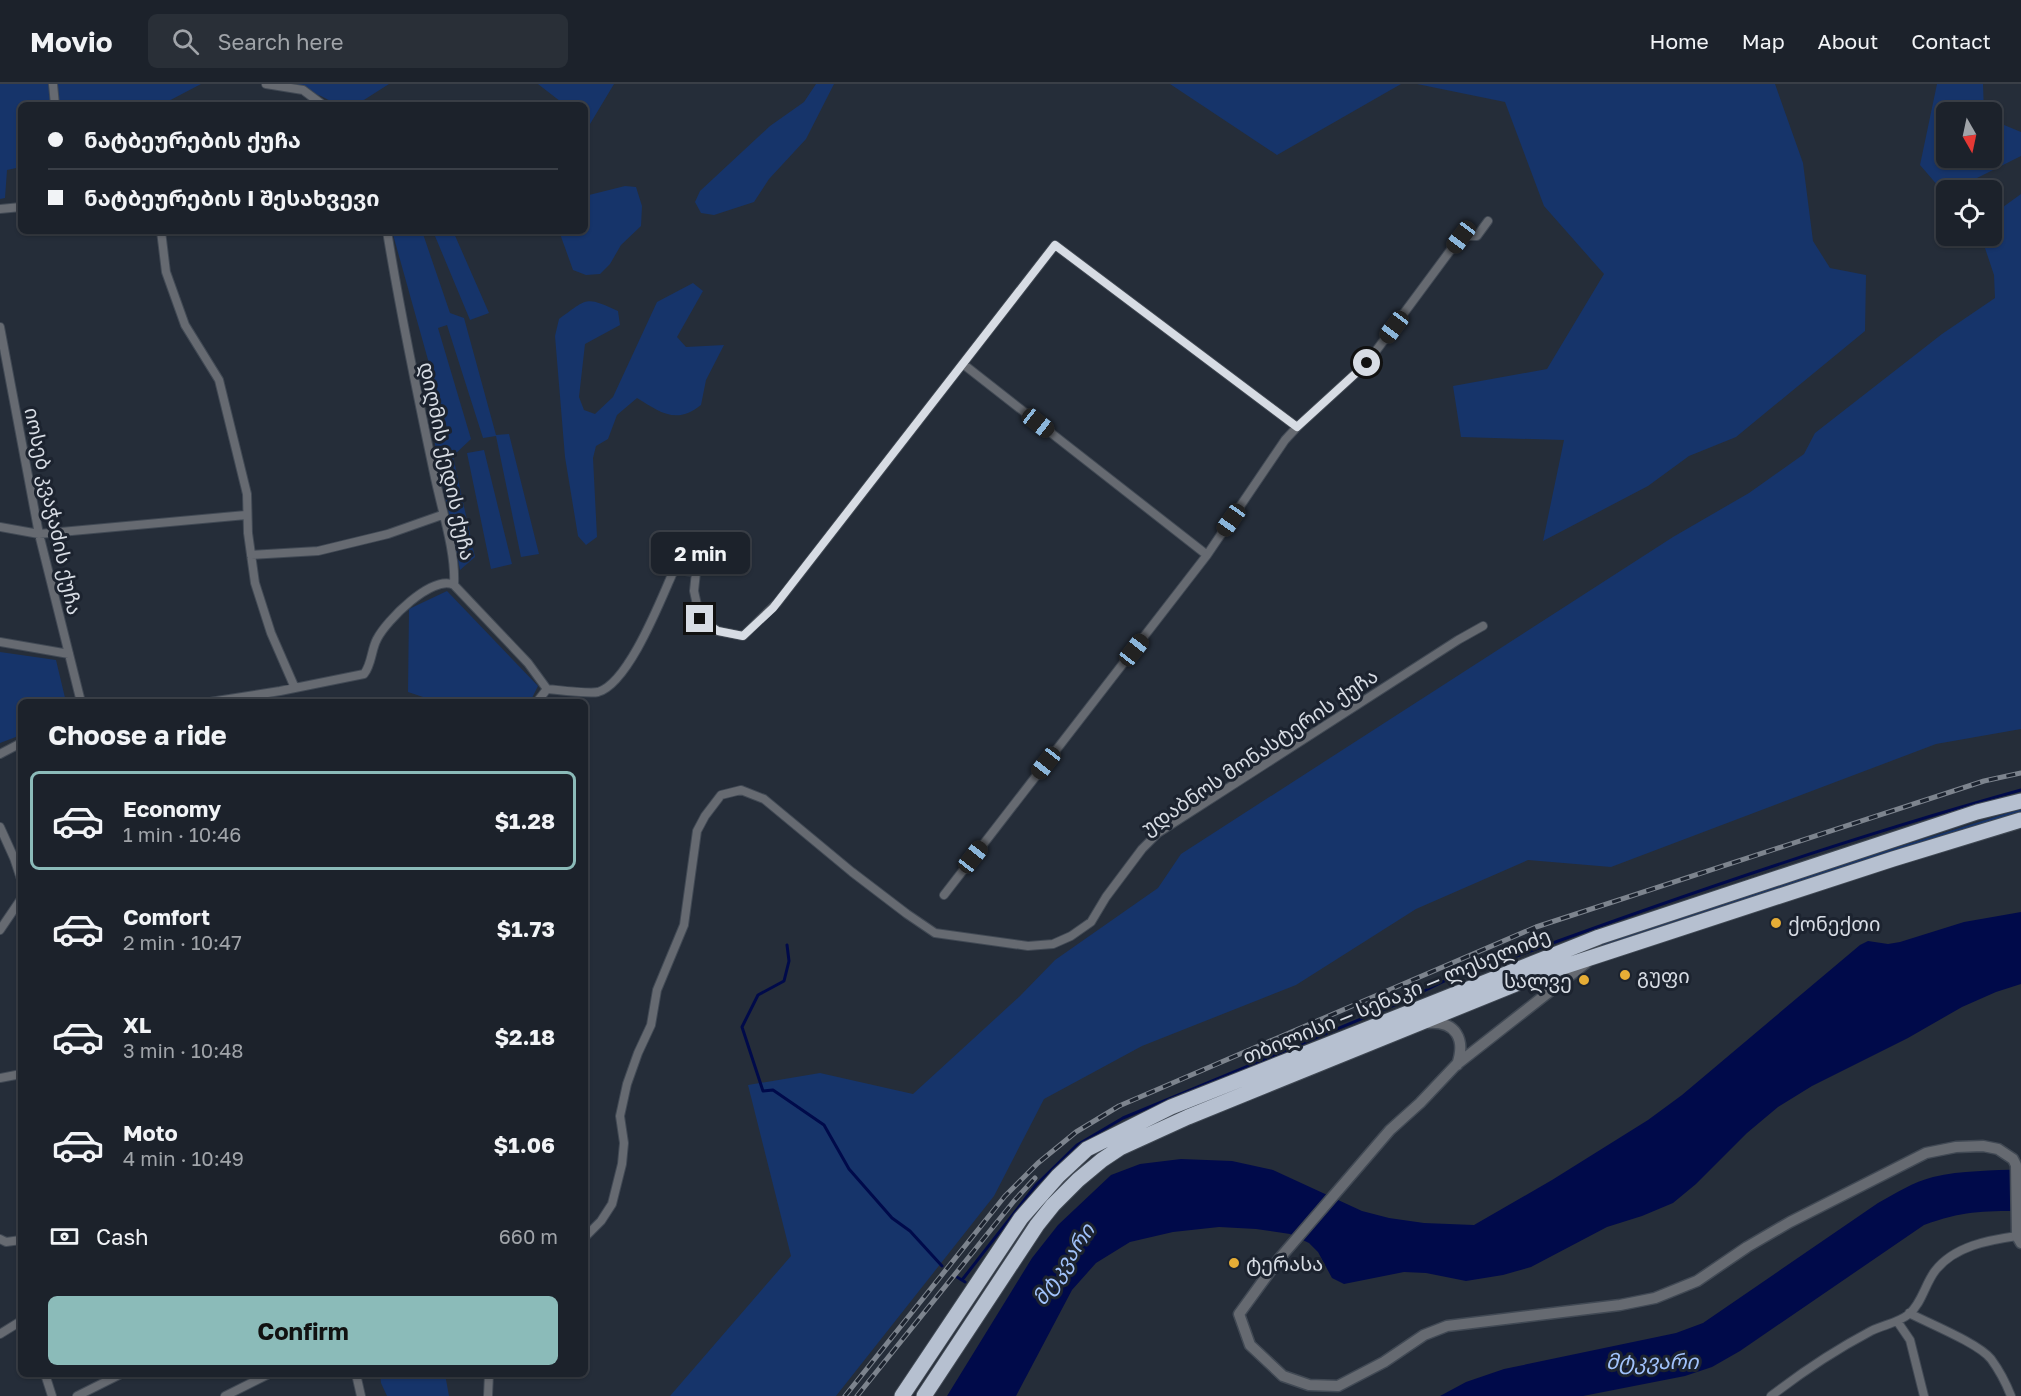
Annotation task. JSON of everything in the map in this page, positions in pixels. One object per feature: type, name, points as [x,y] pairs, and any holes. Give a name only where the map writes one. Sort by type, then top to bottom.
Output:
[{"type":"highway","name":"თბილისი — სენაკი — ლესელიძე","points":[[903,1396],[1021,1218],[1058,1176],[1087,1149],[1110,1136],[1193,1098],[1599,937],[1977,812],[2021,801]]},
{"type":"highway","name":"თბილისი — სენაკი — ლესელიძე","points":[[924,1396],[1037,1225],[1077,1180],[1120,1148],[1188,1117],[1538,975],[2021,819]]},
{"type":"street","points":[[53,84],[55,102]]},
{"type":"street","points":[[266,84],[303,90],[319,102]]},
{"type":"street","points":[[0,209],[18,207]]},
{"type":"street","points":[[944,895],[1207,555],[1285,440],[1367,363],[1461,237],[1477,236],[1488,221]]},
{"type":"street","points":[[161,234],[166,272],[185,325],[219,380],[246,494],[246,515],[255,583],[271,633],[295,688]]},
{"type":"street","name":"დიღმის ქედის ქუჩა","points":[[229,699],[364,674],[368,669],[377,639],[386,625],[409,602],[439,585],[450,583],[454,585],[455,567],[442,515],[388,234]]},
{"type":"street","points":[[547,689],[598,692],[612,684],[635,653],[674,570],[696,572],[694,591],[700,619],[718,631],[743,636],[773,608],[1055,245],[1297,427]]},
{"type":"street","name":"იოსებ კვაჭაძის ქუჩა","points":[[0,327],[39,534],[80,699]]},
{"type":"street","points":[[963,364],[1207,555]]},
{"type":"street","points":[[0,527],[39,534],[246,515]]},
{"type":"street","points":[[251,555],[318,550],[388,534],[442,515]]},
{"type":"street","points":[[454,585],[528,663],[547,689]]},
{"type":"street","name":"უდაბნოს მონასტერის ქუჩა","points":[[588,1234],[601,1221],[612,1204],[622,1164],[624,1143],[620,1116],[627,1084],[651,1025],[657,990],[684,925],[697,831],[721,795],[741,790],[764,799],[852,872],[906,914],[935,933],[1028,946],[1053,944],[1071,936],[1091,922],[1106,897],[1142,849],[1158,833],[1483,626]]},
{"type":"street","points":[[0,642],[69,654]]},
{"type":"street","points":[[539,699],[547,689]]},
{"type":"street","points":[[273,699],[280,691]]},
{"type":"street","points":[[0,754],[18,745]]},
{"type":"street","points":[[0,827],[18,870]]},
{"type":"street","points":[[0,930],[18,903]]},
{"type":"street","points":[[1598,954],[1456,1065],[1420,1103],[1390,1130],[1279,1259],[1239,1314],[1250,1345],[1283,1376],[1309,1385],[1338,1386],[1384,1362],[1424,1335],[1447,1326],[1620,1305],[1655,1298],[1697,1281],[1747,1247],[1790,1222],[1926,1154],[1956,1147],[1983,1146],[1998,1149],[2017,1160],[2019,1240],[1990,1240],[1955,1253],[1935,1270],[1918,1302],[1909,1313],[1897,1321],[1872,1330],[1771,1396]]},
{"type":"street","points":[[1415,1024],[1445,1023],[1456,1033],[1461,1054],[1456,1065]]},
{"type":"street","points":[[0,1078],[18,1075]]},
{"type":"street","points":[[0,1239],[6,1242],[18,1240]]},
{"type":"street","points":[[1909,1313],[1974,1345],[1990,1357],[2005,1382],[2010,1396]]},
{"type":"street","points":[[1897,1321],[1910,1340],[1924,1396]]},
{"type":"street","points":[[0,1334],[18,1323]]},
{"type":"street","points":[[46,1377],[52,1396]]},
{"type":"street","points":[[77,1396],[115,1377]]},
{"type":"street","points":[[225,1396],[263,1377]]},
{"type":"street","points":[[357,1377],[361,1396]]},
{"type":"street","points":[[488,1396],[489,1377]]},
{"type":"shaded area","points":[[0,84],[201,84],[167,102],[18,102],[18,168],[7,170],[5,198],[0,199]]},
{"type":"shaded area","points":[[285,84],[389,84],[361,102],[332,102]]},
{"type":"shaded area","points":[[538,84],[614,84],[590,124],[588,123],[588,102],[561,102]]},
{"type":"shaded area","points":[[816,84],[834,84],[806,139],[769,179],[754,202],[714,215],[701,213],[695,202],[700,191],[770,126],[804,102]]},
{"type":"shaded area","points":[[1170,84],[1401,84],[1277,155]]},
{"type":"shaded area","points":[[1417,84],[1775,84],[1803,163],[1813,241],[1830,268],[1866,275],[1865,331],[1736,437],[1689,456],[1648,486],[1543,541],[1564,440],[1461,437],[1453,386],[1547,369],[1604,274],[1544,206],[1505,102]]},
{"type":"shaded area","points":[[1937,84],[1983,84],[1984,102],[1936,102],[1936,168],[1997,168],[1973,180],[1936,180],[1936,184],[1920,165]]},
{"type":"shaded area","points":[[2002,124],[2021,132],[2021,156],[2002,166]]},
{"type":"shaded area","points":[[625,186],[636,187],[642,206],[641,226],[621,245],[610,264],[600,274],[586,275],[573,270],[560,234],[588,234],[588,195]]},
{"type":"shaded area","points":[[2021,194],[2021,729],[1936,744],[1611,867],[1528,860],[1416,909],[1296,985],[1142,1046],[1044,1099],[994,1196],[836,1396],[670,1396],[791,1256],[748,1085],[820,1073],[913,1094],[1020,996],[1055,960],[1158,888],[1181,854],[1673,537],[1749,493],[1804,454],[1815,433],[1942,334],[1995,298],[1994,275],[1984,246],[2002,246],[2002,208]]},
{"type":"shaded area","points":[[393,234],[423,234],[450,313],[464,318],[496,435],[509,434],[539,554],[521,557],[496,436],[483,438],[447,325],[438,328],[471,439],[453,456],[475,557],[460,570],[434,439],[449,435]]},
{"type":"shaded area","points":[[436,234],[454,234],[489,313],[470,320],[435,236]]},
{"type":"shaded area","points":[[693,283],[703,291],[677,337],[686,347],[724,345],[706,380],[701,405],[692,411],[676,415],[661,412],[637,398],[617,415],[608,439],[596,446],[593,458],[597,537],[586,545],[578,536],[565,457],[555,336],[559,319],[582,303],[592,301],[618,311],[620,325],[585,344],[579,397],[584,410],[595,414],[613,397],[657,302]]},
{"type":"shaded area","points":[[484,450],[512,564],[491,569],[467,453]]},
{"type":"shaded area","points":[[447,591],[538,686],[532,699],[429,699],[408,692],[409,609]]},
{"type":"shaded area","points":[[0,652],[56,660],[65,699],[18,699],[18,736],[0,743]]},
{"type":"shaded area","points":[[2021,809],[2021,814],[1610,946],[1592,949],[1609,941],[1820,871]]},
{"type":"shaded area","points":[[380,1377],[446,1377],[449,1396],[387,1396]]},
{"type":"water","points":[[2021,912],[2021,984],[1962,1007],[1908,1038],[1812,1086],[1778,1107],[1747,1133],[1696,1184],[1673,1203],[1607,1227],[1531,1267],[1503,1275],[1466,1281],[1426,1273],[1404,1272],[1344,1284],[1332,1278],[1318,1252],[1309,1243],[1290,1234],[1219,1227],[1173,1232],[1130,1242],[1096,1263],[1072,1290],[1016,1396],[947,1396],[1032,1258],[1058,1225],[1111,1175],[1140,1164],[1181,1159],[1232,1161],[1273,1170],[1362,1211],[1424,1223],[1474,1225],[1648,1120],[1682,1095],[1860,945],[1868,941],[1888,944],[1900,942],[1964,922]]},
{"type":"water","name":"მტკვარი","points":[[2021,1169],[2021,1211],[1972,1213],[1924,1225],[1740,1351],[1712,1367],[1685,1376],[1583,1396],[1440,1396],[1466,1382],[1504,1369],[1676,1333],[1703,1323],[1878,1203],[1912,1185],[1933,1177],[1955,1173]]},
{"type":"waterway","points":[[962,1280],[1036,1185],[1077,1145],[1123,1118],[1397,1004],[1467,970],[1490,966],[1687,895],[1887,829],[2021,790]]},
{"type":"waterway","points":[[787,945],[789,961],[784,981],[758,995],[742,1027],[763,1091],[773,1090],[824,1125],[849,1169],[892,1218],[910,1231],[942,1266]]},
{"type":"waterway","points":[[957,1277],[965,1282]]},
{"type":"railway","points":[[845,1396],[1005,1196],[1038,1163],[1076,1132],[1119,1106],[1536,927],[1984,781],[2021,773]]},
{"type":"railway","points":[[857,1396],[1035,1178]]},
{"type":"place","name":"ქონექთი","points":[[1776,923]]},
{"type":"place","name":"გუფი","points":[[1625,975]]},
{"type":"place","name":"სალვე","points":[[1584,980]]},
{"type":"place","name":"ტერასა","points":[[1234,1263]]},
{"type":"route","points":[[700,619],[718,631],[743,636],[773,608],[1055,245],[1297,427],[1367,363]]}]
